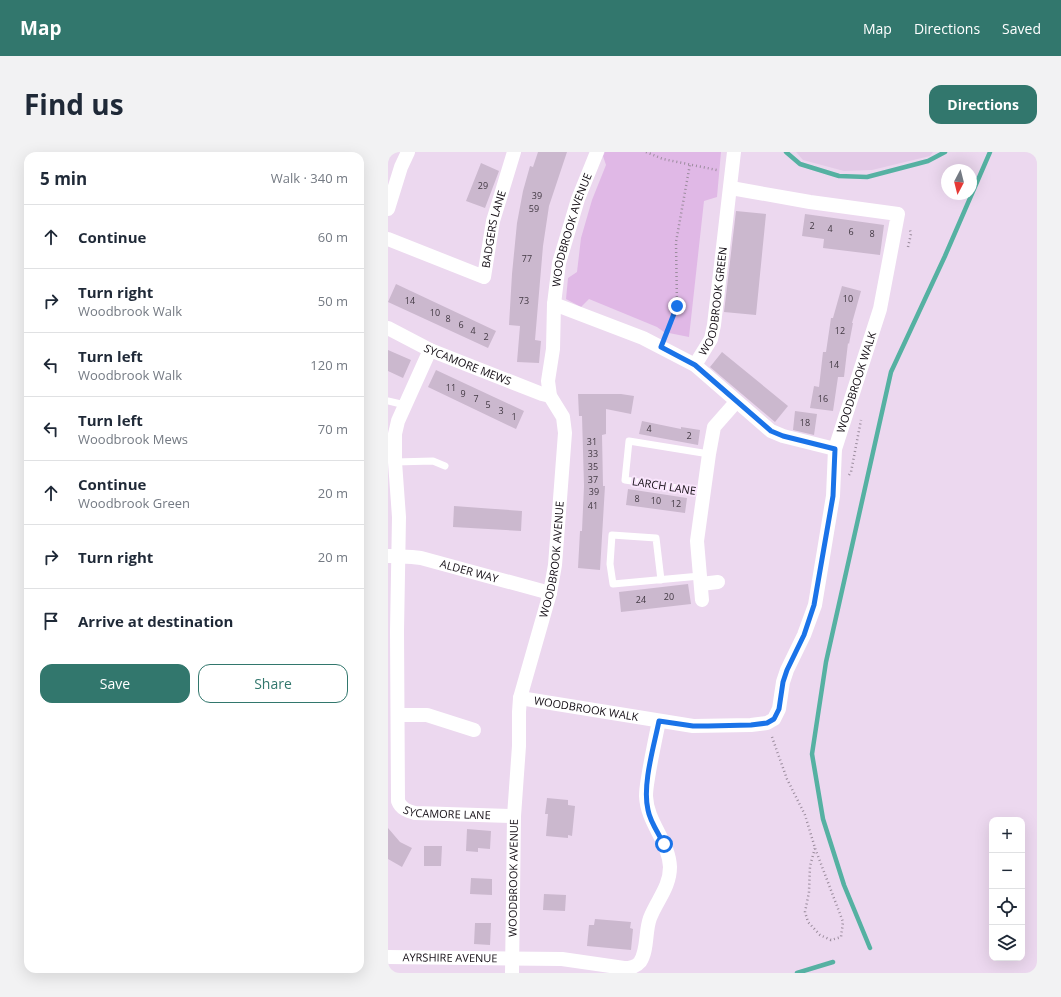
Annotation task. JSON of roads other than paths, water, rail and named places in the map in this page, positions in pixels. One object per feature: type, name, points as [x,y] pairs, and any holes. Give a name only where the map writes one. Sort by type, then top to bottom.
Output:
[{"type":"street","points":[[388,209],[401,167],[408,152]]},
{"type":"street","name":"BADGERS LANE","points":[[388,239],[484,277],[493,221],[514,152]]},
{"type":"street","name":"WOODBROOK AVENUE","points":[[512,966],[514,816],[520,746],[520,698],[550,593],[556,565],[565,433],[563,417],[550,396],[548,381],[553,349],[554,304],[559,263],[578,199],[597,152]]},
{"type":"street","name":"WOODBROOK GREEN","points":[[554,304],[643,338],[695,365],[711,339],[714,325],[734,152]]},
{"type":"street","name":"WOODBROOK WALK","points":[[520,698],[693,726],[751,725],[767,723],[774,719],[779,709],[783,682],[787,670],[804,635],[814,605],[833,496],[835,449],[880,309],[898,214],[810,202],[731,188]]},
{"type":"street","name":"SYCAMORE MEWS","points":[[388,328],[430,350],[550,396]]},
{"type":"street","name":"SYCAMORE LANE","points":[[430,350],[398,421],[395,434],[395,462],[399,517],[393,556],[398,714],[398,797],[402,807],[407,811],[415,813],[514,816]]},
{"type":"street","points":[[695,365],[771,431],[783,436],[835,449]]},
{"type":"street","name":"LARCH LANE","points":[[702,600],[697,541],[709,454],[714,427],[736,402]]},
{"type":"street","name":"ALDER WAY","points":[[393,556],[412,556],[421,558],[550,593]]},
{"type":"street","points":[[700,580],[718,582]]},
{"type":"street","points":[[398,714],[426,715],[474,730]]},
{"type":"street","name":"AYRSHIRE AVENUE","points":[[388,957],[512,966],[562,959],[624,968],[631,968],[638,965],[641,960],[650,918],[667,884],[670,867],[664,844],[648,811],[646,795],[650,762],[659,721]]},
{"type":"lane","points":[[388,400],[405,405]]},
{"type":"lane","name":"LARCH LANE","points":[[703,492],[625,480],[629,441],[709,454]]},
{"type":"lane","points":[[395,462],[433,461],[445,466]]},
{"type":"lane","points":[[661,580],[656,538],[612,535],[610,564],[613,584],[661,580],[700,580]]},
{"type":"waterway","points":[[786,152],[800,164],[839,176],[867,177],[928,161],[945,152]]},
{"type":"waterway","points":[[870,948],[844,885],[823,819],[812,754],[826,662],[891,372],[945,256],[990,152]]},
{"type":"waterway","points":[[797,973],[833,962]]}]
